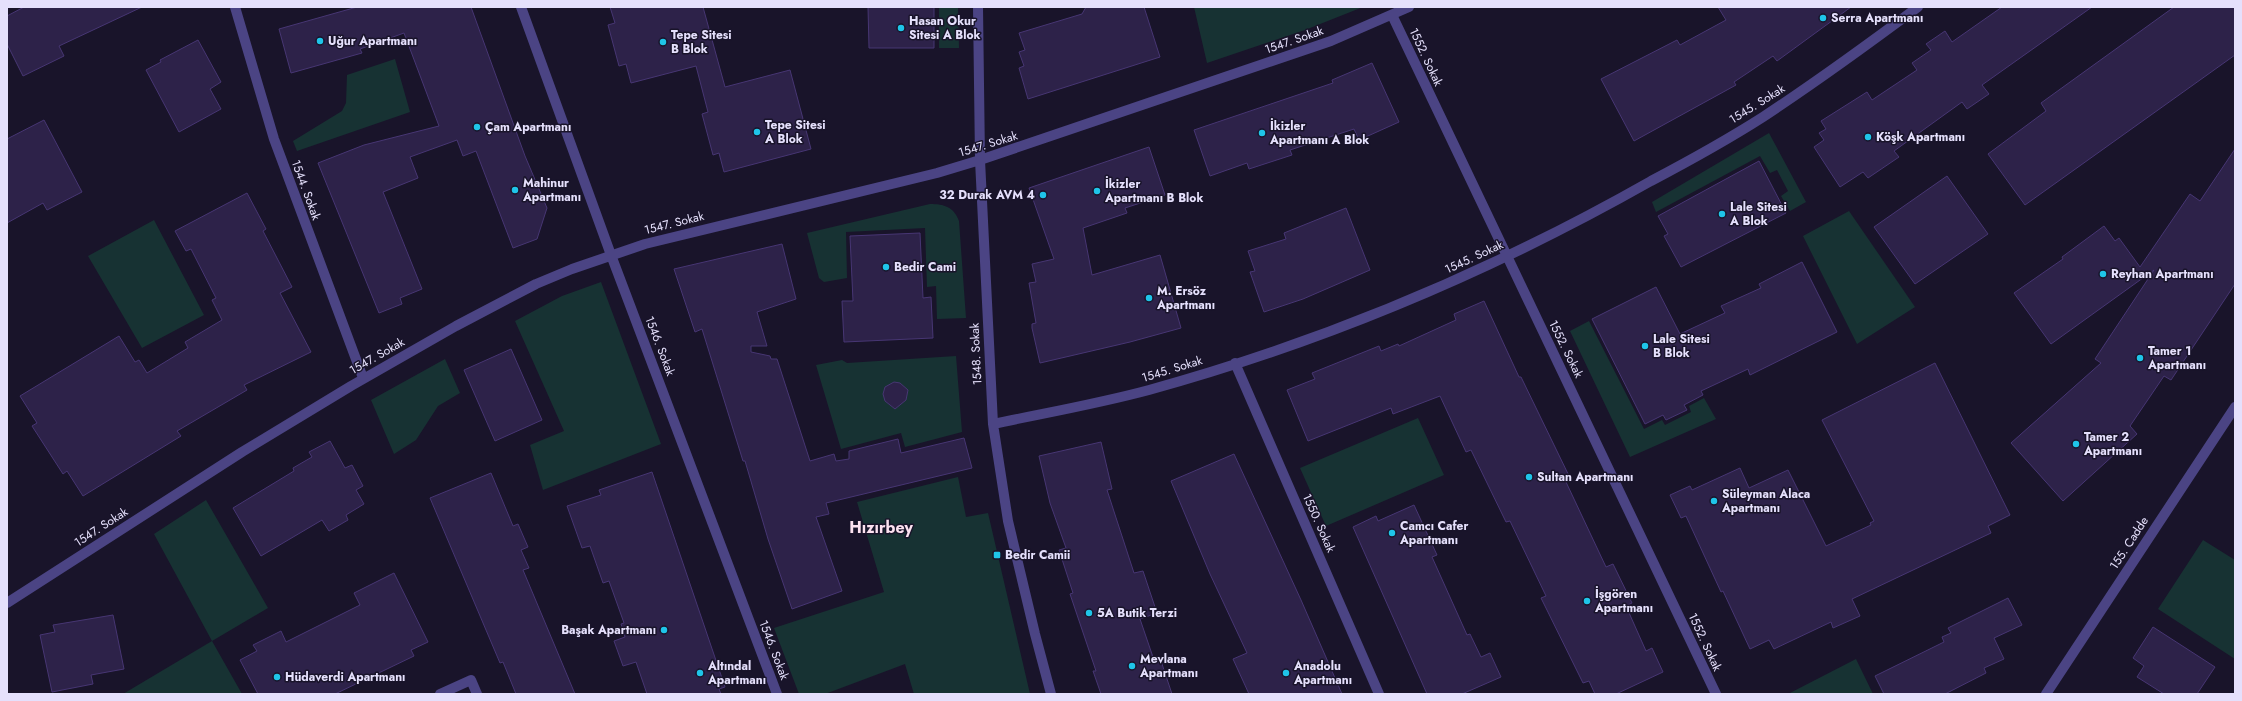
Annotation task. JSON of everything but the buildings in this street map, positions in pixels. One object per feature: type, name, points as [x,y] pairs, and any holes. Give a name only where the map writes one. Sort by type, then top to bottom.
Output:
[{"type":"street","name":"1544. Sokak","points":[[235,7],[274,139],[363,378]]},
{"type":"street","name":"1546. Sokak","points":[[521,7],[611,255],[777,694]]},
{"type":"street","name":"1548. Sokak","points":[[978,7],[980,160],[993,424],[1010,528],[1051,694]]},
{"type":"street","name":"1547. Sokak","points":[[7,603],[242,452],[363,378],[536,284],[611,255],[646,244],[930,174],[980,160],[1316,46],[1392,16],[1409,7]]},
{"type":"street","name":"1545. Sokak","points":[[993,424],[1070,410],[1150,389],[1235,363],[1341,326],[1432,291],[1602,209],[1761,118],[1841,64],[1918,7]]},
{"type":"street","name":"1552. Sokak","points":[[1392,16],[1716,694]]},
{"type":"street","name":"1550. Sokak","points":[[1235,363],[1379,694]]},
{"type":"street","name":"155. Cadde","points":[[2046,694],[2235,407]]},
{"type":"street","points":[[440,694],[471,680],[477,694]]},
{"type":"green space","points":[[939,7],[958,7],[959,48],[939,48]]},
{"type":"green space","points":[[1194,7],[1363,7],[1305,30],[1207,63]]},
{"type":"green space","points":[[395,59],[410,112],[297,151],[293,141],[342,111],[346,103],[347,75]]},
{"type":"green space","points":[[1769,133],[1806,202],[1790,211],[1781,196],[1788,191],[1777,170],[1770,173],[1760,156],[1656,212],[1652,202]]},
{"type":"green space","points":[[930,204],[948,207],[954,212],[959,221],[966,318],[937,319],[936,286],[927,287],[925,228],[846,232],[847,278],[824,282],[819,278],[807,233]]},
{"type":"green space","points":[[1849,211],[1915,307],[1857,344],[1803,236]]},
{"type":"green space","points":[[154,220],[204,315],[142,348],[88,256]]},
{"type":"green space","points":[[601,282],[661,444],[543,490],[530,445],[564,431],[515,321],[562,296]]},
{"type":"green space","points":[[1589,321],[1644,429],[1662,420],[1665,425],[1691,412],[1689,406],[1704,398],[1716,419],[1630,457],[1570,331]]},
{"type":"green space","points":[[956,356],[962,432],[905,447],[901,433],[841,449],[816,365],[842,360],[847,363]]},
{"type":"green space","points":[[445,359],[460,393],[438,406],[416,440],[394,454],[371,400]]},
{"type":"green space","points":[[1418,418],[1444,475],[1326,526],[1300,468]]},
{"type":"green space","points":[[958,477],[966,517],[988,513],[1030,694],[914,694],[905,664],[825,694],[799,694],[774,628],[884,592],[857,502]]},
{"type":"green space","points":[[206,500],[268,608],[212,641],[154,534]]},
{"type":"green space","points":[[2203,540],[2235,560],[2235,659],[2158,609]]},
{"type":"green space","points":[[212,641],[242,694],[123,694]]},
{"type":"green space","points":[[1856,659],[1873,694],[1788,694]]},
{"type":"place","name":"Serra Apartmanı","points":[[1823,18]]},
{"type":"place","name":"Hasan Okur Sitesi A Blok","points":[[901,28]]},
{"type":"place","name":"Uğur Apartmanı","points":[[320,41]]},
{"type":"place","name":"Tepe Sitesi B Blok","points":[[663,42]]},
{"type":"place","name":"Çam Apartmanı","points":[[477,127]]},
{"type":"place","name":"Tepe Sitesi A Blok","points":[[757,132]]},
{"type":"place","name":"İkizler Apartmanı A Blok","points":[[1262,133]]},
{"type":"place","name":"Köşk Apartmanı","points":[[1868,137]]},
{"type":"place","name":"Mahinur Apartmanı","points":[[515,190]]},
{"type":"place","name":"İkizler Apartmanı B Blok","points":[[1097,191]]},
{"type":"place","name":"32 Durak AVM 4","points":[[1043,195]]},
{"type":"place","name":"Lale Sitesi A Blok","points":[[1722,214]]},
{"type":"place","name":"Bedir Cami","points":[[886,267]]},
{"type":"place","name":"Reyhan Apartmanı","points":[[2103,274]]},
{"type":"place","name":"M. Ersöz Apartmanı","points":[[1149,298]]},
{"type":"place","name":"Lale Sitesi B Blok","points":[[1645,346]]},
{"type":"place","name":"Tamer 1 Apartmanı","points":[[2140,358]]},
{"type":"place","name":"Tamer 2 Apartmanı","points":[[2076,444]]},
{"type":"place","name":"Sultan Apartmanı","points":[[1529,477]]},
{"type":"place","name":"Süleyman Alaca Apartmanı","points":[[1714,501]]},
{"type":"place","name":"Camcı Cafer Apartmanı","points":[[1392,533]]},
{"type":"place","name":"Bedir Camii","points":[[997,555]]},
{"type":"place","name":"İşgören Apartmanı","points":[[1587,601]]},
{"type":"place","name":"5A Butik Terzi","points":[[1089,613]]},
{"type":"place","name":"Başak Apartmanı","points":[[664,630]]},
{"type":"place","name":"Mevlana Apartmanı","points":[[1132,666]]},
{"type":"place","name":"Altındal Apartmanı","points":[[700,673]]},
{"type":"place","name":"Anadolu Apartmanı","points":[[1286,673]]},
{"type":"place","name":"Hüdaverdi Apartmanı","points":[[277,677]]},
{"type":"district","name":"Hızırbey","points":[[881,527]]}]
